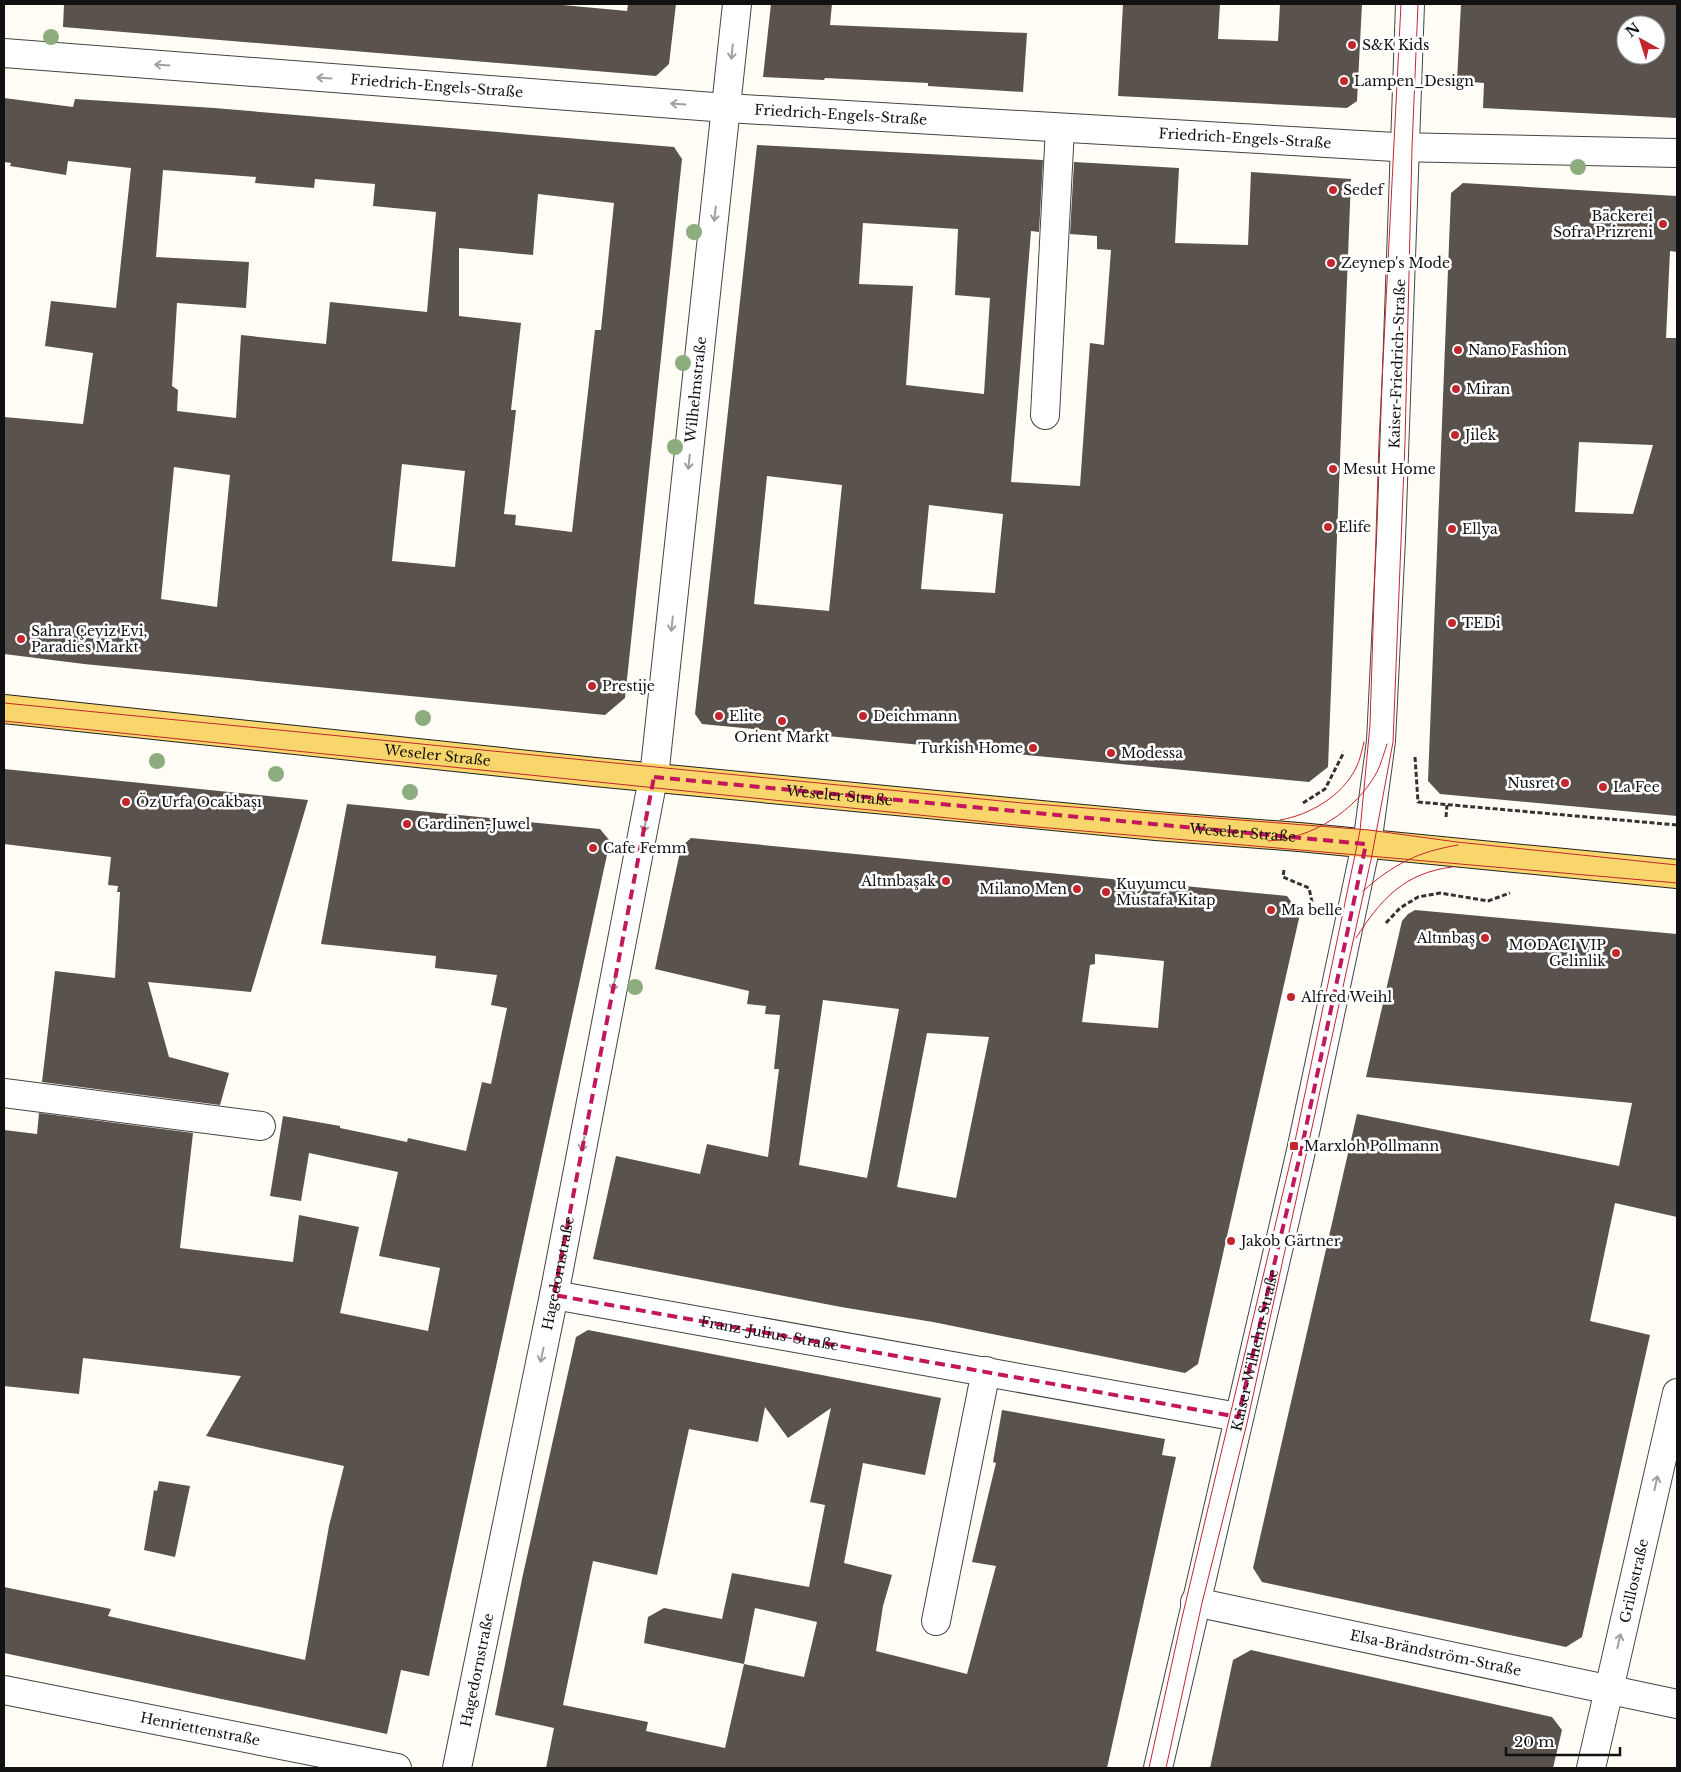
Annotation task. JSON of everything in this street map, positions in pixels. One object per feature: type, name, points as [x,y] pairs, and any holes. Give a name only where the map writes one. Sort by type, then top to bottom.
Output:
[{"type":"main road","name":"Weseler Straße","points":[[4,709],[595,772],[1677,874]]},
{"type":"street","name":"Wilhelmstraße","points":[[654,777],[737,4]]},
{"type":"street","name":"Kaiser-Friedrich-Straße","points":[[1366,844],[1382,742],[1392,529],[1410,4]]},
{"type":"street","name":"Friedrich-Engels-Straße","points":[[4,53],[727,108],[1404,148],[1677,154]]},
{"type":"street","points":[[1045,415],[1060,128]]},
{"type":"street","name":"Hagedornstraße","points":[[457,1768],[554,1295],[654,777]]},
{"type":"street","name":"Kaiser-Wilhelm-Straße","points":[[1158,1768],[1301,1151],[1366,844]]},
{"type":"street","points":[[4,1093],[261,1126]]},
{"type":"street","name":"Franz-Julius-Straße","points":[[554,1295],[1238,1417]]},
{"type":"street","points":[[936,1621],[986,1371]]},
{"type":"street","name":"Grillostraße","points":[[1590,1768],[1677,1393]]},
{"type":"street","name":"Elsa-Brändström-Straße","points":[[1195,1602],[1677,1704]]},
{"type":"street","name":"Henriettenstraße","points":[[4,1690],[397,1768]]},
{"type":"path","points":[[1300,805],[1325,789],[1346,748]]},
{"type":"path","points":[[1415,753],[1418,802],[1677,826]]},
{"type":"path","points":[[1283,876],[1309,888],[1316,920]]},
{"type":"path","points":[[1383,929],[1394,914],[1418,896],[1440,893],[1488,901],[1515,890]]},
{"type":"highlighted area","points":[[654,777],[1366,844],[1301,1151],[1238,1417],[554,1295]]},
{"type":"building","points":[[64,4],[552,4],[627,11],[628,4],[676,4],[669,64],[656,76],[63,27]]},
{"type":"building","points":[[771,4],[832,4],[830,25],[1027,33],[1023,92],[928,86],[928,83],[763,77]]},
{"type":"building","points":[[1123,4],[1220,4],[1218,39],[1278,41],[1280,4],[1362,4],[1357,101],[1347,108],[1118,96]]},
{"type":"building","points":[[1461,4],[1677,4],[1677,118],[1483,108],[1484,83],[1457,81]]},
{"type":"building","points":[[4,98],[73,107],[75,99],[214,108],[674,147],[682,159],[625,698],[605,715],[84,664],[4,654],[4,417],[83,424],[93,353],[45,346],[51,301],[116,308],[131,168],[68,161],[66,175],[10,166],[11,163],[4,162]],"holes":[[[163,170],[256,177],[255,183],[314,188],[315,179],[375,184],[373,206],[436,212],[427,312],[330,302],[326,344],[241,335],[236,418],[177,411],[178,390],[172,386],[177,303],[246,308],[249,262],[156,257]],[[538,194],[614,203],[601,330],[595,330],[572,532],[515,525],[516,515],[504,514],[516,410],[511,410],[521,323],[459,316],[459,248],[533,255]],[[402,464],[465,471],[455,567],[392,561]],[[174,467],[230,475],[217,607],[161,599]]]},
{"type":"building","points":[[757,145],[1043,160],[1039,232],[1031,231],[1011,482],[1080,486],[1090,343],[1104,345],[1111,250],[1097,249],[1097,236],[1070,234],[1074,162],[1179,168],[1175,243],[1248,245],[1251,172],[1351,179],[1328,767],[1309,782],[702,724],[695,714]],"holes":[[[863,223],[958,229],[955,295],[990,298],[984,394],[906,385],[913,286],[859,284]],[[767,476],[842,485],[829,611],[754,604]],[[929,505],[1003,514],[995,593],[921,589]]]},
{"type":"building","points":[[1463,183],[1677,196],[1677,252],[1670,251],[1666,338],[1677,338],[1677,816],[1440,794],[1428,781],[1451,193]],"holes":[[[1579,442],[1653,445],[1633,514],[1575,512]]]},
{"type":"building","points":[[4,769],[308,800],[251,992],[148,982],[169,1057],[229,1073],[220,1105],[42,1082],[55,971],[115,978],[120,892],[117,892],[118,886],[108,885],[111,857],[4,844]]},
{"type":"building","points":[[347,804],[600,829],[610,841],[429,1676],[401,1670],[387,1734],[4,1653],[4,1587],[111,1609],[108,1616],[305,1660],[329,1526],[344,1466],[206,1436],[241,1376],[83,1358],[79,1394],[4,1386],[4,1130],[37,1134],[39,1113],[193,1133],[180,1248],[293,1262],[299,1215],[359,1227],[340,1313],[428,1331],[440,1268],[379,1256],[398,1172],[309,1153],[301,1201],[270,1196],[283,1116],[340,1126],[340,1128],[407,1142],[408,1138],[466,1151],[482,1082],[491,1084],[507,1008],[491,1005],[497,975],[435,968],[436,956],[321,944]]},
{"type":"building","points":[[691,838],[1287,896],[1300,914],[1198,1364],[1185,1373],[933,1322],[841,1307],[593,1259],[616,1156],[700,1174],[707,1144],[768,1157],[779,1069],[774,1069],[780,1015],[765,1014],[766,1006],[747,1004],[749,991],[655,969],[681,847]],"holes":[[[1095,954],[1164,961],[1158,1028],[1082,1022],[1090,965],[1095,964]],[[823,1000],[899,1009],[867,1178],[799,1165]],[[927,1033],[989,1037],[956,1198],[897,1187]]]},
{"type":"building","points":[[1415,910],[1677,934],[1677,1217],[1615,1203],[1590,1321],[1650,1335],[1582,1637],[1566,1647],[1262,1582],[1253,1568],[1357,1114],[1619,1166],[1632,1103],[1366,1077],[1402,921]]},
{"type":"building","points":[[588,1330],[941,1398],[925,1475],[863,1463],[844,1563],[892,1575],[883,1606],[876,1651],[967,1674],[996,1566],[972,1562],[996,1463],[993,1462],[1002,1410],[1165,1439],[1162,1455],[1176,1457],[1107,1768],[546,1768],[554,1728],[495,1715],[522,1579],[576,1337]],"holes":[[[765,1407],[788,1438],[831,1408],[810,1502],[825,1505],[809,1587],[732,1573],[722,1619],[664,1608],[648,1617],[644,1643],[744,1664],[725,1748],[646,1731],[648,1722],[563,1705],[593,1561],[657,1575],[689,1429],[758,1442]],[[755,1608],[817,1622],[804,1677],[744,1664]]]},
{"type":"building","points":[[159,1481],[190,1486],[175,1557],[144,1550],[154,1490],[157,1491]]},
{"type":"building","points":[[1251,1650],[1552,1717],[1562,1730],[1553,1768],[1210,1768],[1233,1660]]},
{"type":"tram line","points":[[1149,1768],[1181,1622],[1294,1146],[1360,831],[1370,725],[1379,441],[1401,4]]},
{"type":"tram line","points":[[1166,1768],[1202,1603],[1247,1423],[1372,855],[1393,742],[1405,442],[1412,148],[1418,4]]},
{"type":"tram line","points":[[4,703],[1022,803],[1369,830],[1457,842],[1677,865]]},
{"type":"tram line","points":[[4,721],[1026,826],[1677,883]]},
{"type":"tram line","points":[[1280,820],[1314,809],[1334,795],[1350,778],[1356,768],[1364,742]]},
{"type":"tram line","points":[[1268,841],[1284,839],[1316,829],[1345,810],[1368,786],[1378,769],[1387,744]]},
{"type":"tram line","points":[[1363,891],[1396,866],[1430,851],[1458,845]]},
{"type":"tram line","points":[[1356,938],[1375,911],[1395,890],[1420,875],[1452,867]]},
{"type":"place","name":"S&K Kids","points":[[1352,45]]},
{"type":"place","name":"Lampen_Design","points":[[1344,81]]},
{"type":"place","name":"Sedef","points":[[1333,190]]},
{"type":"place","name":"Bäckerei Sofra Prizreni","points":[[1663,224]]},
{"type":"place","name":"Zeynep's Mode","points":[[1331,263]]},
{"type":"place","name":"Nano Fashion","points":[[1458,350]]},
{"type":"place","name":"Miran","points":[[1456,389]]},
{"type":"place","name":"Jilek","points":[[1455,435]]},
{"type":"place","name":"Mesut Home","points":[[1333,469]]},
{"type":"place","name":"Elife","points":[[1328,527]]},
{"type":"place","name":"Ellya","points":[[1452,529]]},
{"type":"place","name":"TEDi","points":[[1452,623]]},
{"type":"place","name":"Sahra Çeyiz Evi, Paradies Markt","points":[[21,639]]},
{"type":"place","name":"Prestije","points":[[592,686]]},
{"type":"place","name":"Elite","points":[[719,716]]},
{"type":"place","name":"Deichmann","points":[[863,716]]},
{"type":"place","name":"Orient Markt","points":[[782,721]]},
{"type":"place","name":"Turkish Home","points":[[1033,748]]},
{"type":"place","name":"Modessa","points":[[1111,753]]},
{"type":"place","name":"Nusret","points":[[1565,783]]},
{"type":"place","name":"La Fee","points":[[1603,787]]},
{"type":"place","name":"Öz Urfa Ocakbaşı","points":[[126,802]]},
{"type":"place","name":"Gardinen-Juwel","points":[[407,824]]},
{"type":"place","name":"Cafe Femm","points":[[593,848]]},
{"type":"place","name":"Altınbaşak","points":[[946,881]]},
{"type":"place","name":"Milano Men","points":[[1077,889]]},
{"type":"place","name":"Kuyumcu Mustafa Kitap","points":[[1106,892]]},
{"type":"place","name":"Ma belle","points":[[1271,910]]},
{"type":"place","name":"Altınbaş","points":[[1485,938]]},
{"type":"place","name":"MODACI VIP Gelinlik","points":[[1616,953]]},
{"type":"place","name":"Alfred Weihl","points":[[1291,997]]},
{"type":"place","name":"Marxloh Pollmann","points":[[1294,1146]]},
{"type":"place","name":"Jakob Gärtner","points":[[1231,1241]]}]
